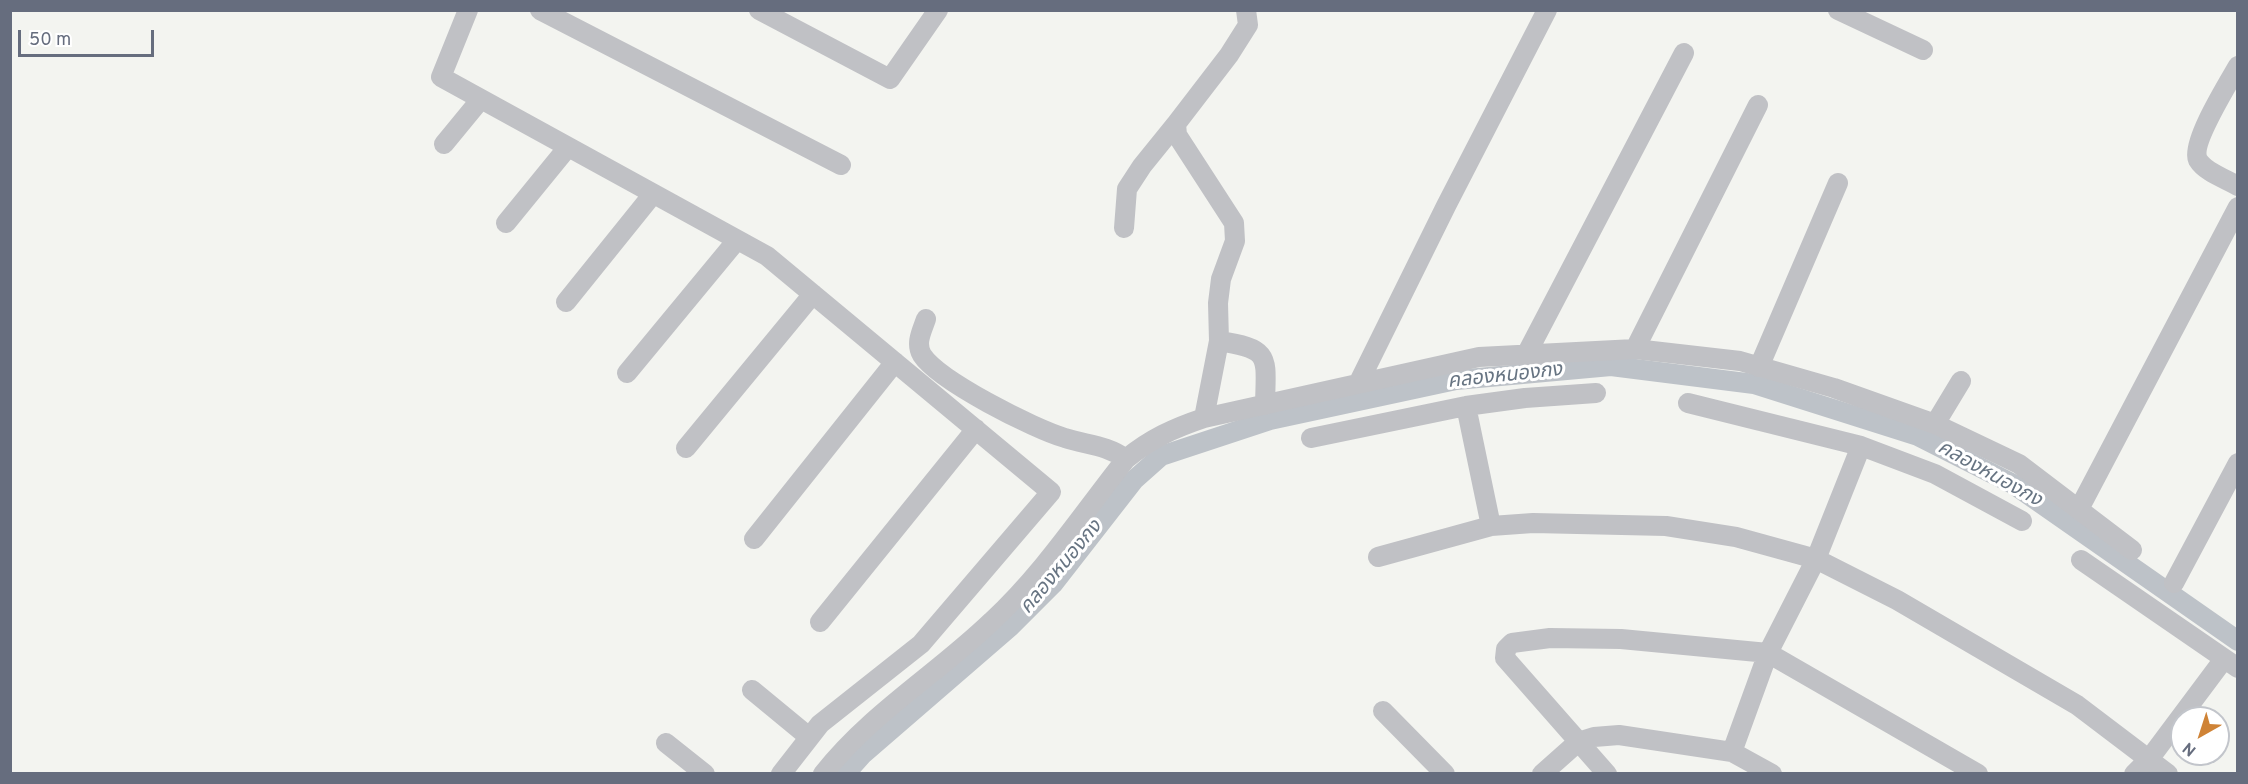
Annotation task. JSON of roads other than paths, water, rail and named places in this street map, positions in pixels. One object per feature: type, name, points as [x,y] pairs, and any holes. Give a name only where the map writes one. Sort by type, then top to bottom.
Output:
[{"type":"street","points":[[468,10],[441,77],[767,256],[1051,492],[921,644],[820,724],[781,774]]},
{"type":"street","points":[[540,10],[841,165]]},
{"type":"street","points":[[759,10],[890,79],[938,10]]},
{"type":"street","points":[[1124,228],[1127,189],[1142,166],[1229,55],[1248,25],[1246,10]]},
{"type":"street","points":[[1359,382],[1547,10]]},
{"type":"street","points":[[1838,10],[1923,50]]},
{"type":"street","points":[[1526,355],[1684,53]]},
{"type":"street","points":[[2238,66],[2200,137],[2197,153],[2198,160],[2205,167],[2238,186]]},
{"type":"street","points":[[444,144],[481,99]]},
{"type":"street","points":[[1635,349],[1758,105]]},
{"type":"street","points":[[1176,124],[1177,135],[1234,223],[1234,241],[1221,279],[1218,303],[1219,341],[1204,418]]},
{"type":"street","points":[[506,223],[568,147]]},
{"type":"street","points":[[1759,367],[1838,183]]},
{"type":"street","points":[[566,302],[653,194]]},
{"type":"street","points":[[2079,510],[2238,207]]},
{"type":"street","points":[[627,373],[737,240]]},
{"type":"street","points":[[686,448],[813,294]]},
{"type":"street","points":[[926,319],[918,342],[922,354],[971,393],[1033,427],[1065,438],[1106,447],[1126,459]]},
{"type":"street","points":[[1219,341],[1246,345],[1259,351],[1265,361],[1265,405]]},
{"type":"street","points":[[823,774],[846,745],[992,622],[1019,594],[1126,459],[1167,430],[1204,418],[1479,357],[1567,350],[1635,349],[1740,361],[1834,388],[1935,424],[2019,464],[2132,550]]},
{"type":"street","points":[[754,539],[895,363]]},
{"type":"street","points":[[1935,424],[1961,381]]},
{"type":"street","points":[[1311,438],[1466,406],[1525,398],[1596,393]]},
{"type":"street","points":[[1688,404],[1861,446],[1935,474],[2022,521]]},
{"type":"street","points":[[1466,406],[1491,526]]},
{"type":"street","points":[[820,622],[976,429]]},
{"type":"street","points":[[1732,752],[1768,653],[1816,559],[1861,446]]},
{"type":"street","points":[[2174,583],[2238,463]]},
{"type":"street","points":[[1378,556],[1491,526],[1583,523],[1666,526],[1736,537],[1816,559],[1897,600],[2077,705],[2150,758],[2168,774]]},
{"type":"street","points":[[2081,560],[2231,663],[2134,774]]},
{"type":"street","points":[[1607,774],[1505,658],[1506,649],[1512,643],[1550,638],[1594,638],[1768,653],[1977,774]]},
{"type":"street","points":[[752,690],[809,737]]},
{"type":"street","points":[[1383,711],[1445,774]]},
{"type":"street","points":[[1542,774],[1578,742],[1594,737],[1619,735],[1732,752],[1772,774]]},
{"type":"street","points":[[666,743],[705,774]]},
{"type":"waterway","name":"คลองหนองกง","points":[[845,774],[862,755],[1010,627],[1053,584],[1134,480],[1161,456],[1270,420],[1456,380],[1611,366],[1754,384],[1918,436],[2013,484],[2238,641]]}]
